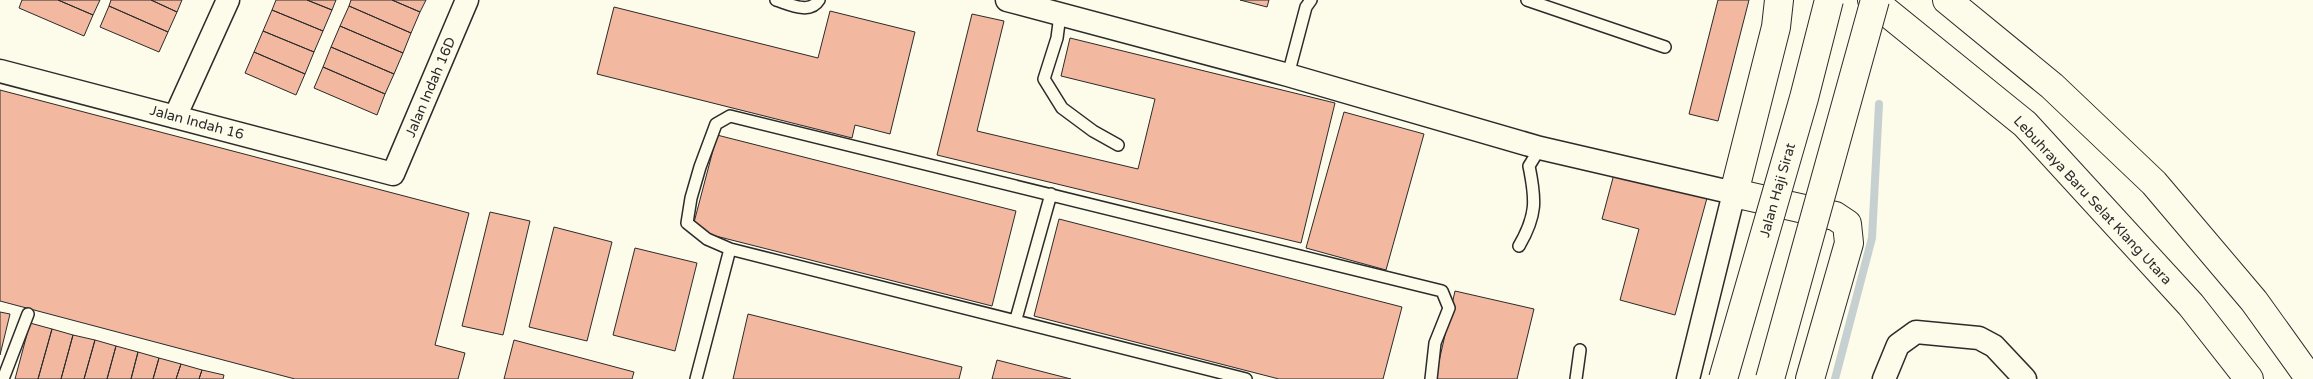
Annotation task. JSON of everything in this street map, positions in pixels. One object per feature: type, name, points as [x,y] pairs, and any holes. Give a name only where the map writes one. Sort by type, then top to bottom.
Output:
[{"type":"main road","points":[[1779,0],[1776,27],[1734,193],[1836,216],[1847,224],[1848,243],[1810,379]]},
{"type":"main road","name":"Jalan Haji Sirat","points":[[1723,379],[1804,98],[1829,0]]},
{"type":"main road","points":[[1770,379],[1873,0]]},
{"type":"main road","name":"Lebuhraya Baru Selat Klang Utara","points":[[1873,0],[2025,124],[2192,304],[2249,379]]},
{"type":"main road","points":[[1947,0],[2052,86],[2154,183],[2254,301],[2310,379]]},
{"type":"street","points":[[176,117],[228,0]]},
{"type":"street","name":"Jalan Indah 16D","points":[[393,174],[467,0]]},
{"type":"street","points":[[1007,0],[1288,75],[1540,148],[1734,193],[1688,379]]},
{"type":"street","name":"Jalan Indah 16","points":[[0,71],[393,174]]},
{"type":"street","points":[[1884,379],[1898,345],[1916,332],[1979,338],[1994,346],[2025,379]]},
{"type":"lane","points":[[776,0],[804,8],[817,4],[819,0]]},
{"type":"lane","points":[[1288,75],[1306,7],[1311,0]]},
{"type":"lane","points":[[1527,0],[1665,48]]},
{"type":"lane","points":[[1060,15],[1057,38],[1044,79],[1062,108],[1093,131],[1118,145]]},
{"type":"lane","points":[[1246,379],[1016,319],[730,249],[707,239],[687,223],[691,198],[700,166],[716,124],[730,116],[1442,292],[1449,308],[1435,343],[1431,379]]},
{"type":"lane","points":[[1519,246],[1530,227],[1535,197],[1529,166],[1540,148]]},
{"type":"lane","points":[[1016,319],[1051,194]]},
{"type":"lane","points":[[696,379],[730,249]]},
{"type":"lane","points":[[3,379],[28,314]]},
{"type":"lane","points":[[1576,379],[1580,350]]},
{"type":"building","points":[[22,0],[58,0],[93,15],[84,36],[19,8]]},
{"type":"building","points":[[58,0],[100,0],[93,15]]},
{"type":"building","points":[[111,0],[151,0],[177,12],[168,32],[109,6]]},
{"type":"building","points":[[151,0],[182,0],[177,12]]},
{"type":"building","points":[[276,0],[307,0],[332,10],[323,31],[272,10]]},
{"type":"building","points":[[307,0],[336,0],[332,10]]},
{"type":"building","points":[[351,0],[392,0],[420,12],[411,33],[349,6]]},
{"type":"building","points":[[392,0],[426,0],[420,12]]},
{"type":"building","points":[[1240,0],[1269,0],[1267,7]]},
{"type":"building","points":[[1718,0],[1749,0],[1718,121],[1689,114]]},
{"type":"building","points":[[109,6],[168,32],[159,52],[100,27]]},
{"type":"building","points":[[349,6],[411,33],[403,53],[340,26]]},
{"type":"building","points":[[614,7],[818,58],[830,11],[915,32],[890,134],[855,125],[852,138],[597,74]]},
{"type":"building","points":[[272,10],[323,31],[314,52],[263,31]]},
{"type":"building","points":[[972,14],[1004,21],[977,131],[1138,169],[1155,99],[1061,76],[1070,38],[1335,103],[1301,243],[937,155]]},
{"type":"building","points":[[340,26],[403,53],[394,74],[331,47]]},
{"type":"building","points":[[263,31],[314,52],[305,74],[254,52]]},
{"type":"building","points":[[331,47],[394,74],[385,94],[323,67]]},
{"type":"building","points":[[254,52],[305,74],[296,95],[245,73]]},
{"type":"building","points":[[323,67],[385,94],[377,115],[314,88]]},
{"type":"building","points":[[0,90],[469,213],[435,345],[465,353],[458,379],[295,379],[0,301]]},
{"type":"building","points":[[1344,112],[1424,134],[1386,270],[1306,248]]},
{"type":"building","points":[[717,135],[1016,211],[992,306],[692,230]]},
{"type":"building","points":[[1614,174],[1707,198],[1675,315],[1620,300],[1639,229],[1602,219]]},
{"type":"building","points":[[490,212],[530,221],[503,335],[462,326]]},
{"type":"building","points":[[1059,219],[1402,307],[1383,379],[1279,379],[1034,316]]},
{"type":"building","points":[[554,227],[612,242],[587,341],[529,327]]},
{"type":"building","points":[[635,248],[697,263],[675,351],[613,335]]},
{"type":"building","points":[[1455,291],[1534,309],[1517,379],[1435,379]]},
{"type":"building","points":[[0,312],[10,314],[0,355]]},
{"type":"building","points":[[748,314],[962,367],[959,379],[733,379]]},
{"type":"building","points":[[30,323],[52,329],[38,379],[15,379]]},
{"type":"building","points":[[52,329],[73,335],[61,379],[38,379]]},
{"type":"building","points":[[73,335],[95,340],[84,379],[61,379]]},
{"type":"building","points":[[95,340],[116,346],[107,379],[84,379]]},
{"type":"building","points":[[514,340],[634,372],[632,379],[504,379]]},
{"type":"building","points":[[116,346],[138,352],[131,379],[107,379]]},
{"type":"building","points":[[138,352],[159,358],[153,379],[131,379]]},
{"type":"building","points":[[159,358],[181,364],[176,379],[153,379]]},
{"type":"building","points":[[997,360],[1071,379],[992,379]]},
{"type":"building","points":[[181,364],[202,370],[199,379],[176,379]]},
{"type":"building","points":[[202,370],[224,375],[223,379],[199,379]]},
{"type":"waterway","points":[[1835,379],[1872,238],[1879,104]]}]
